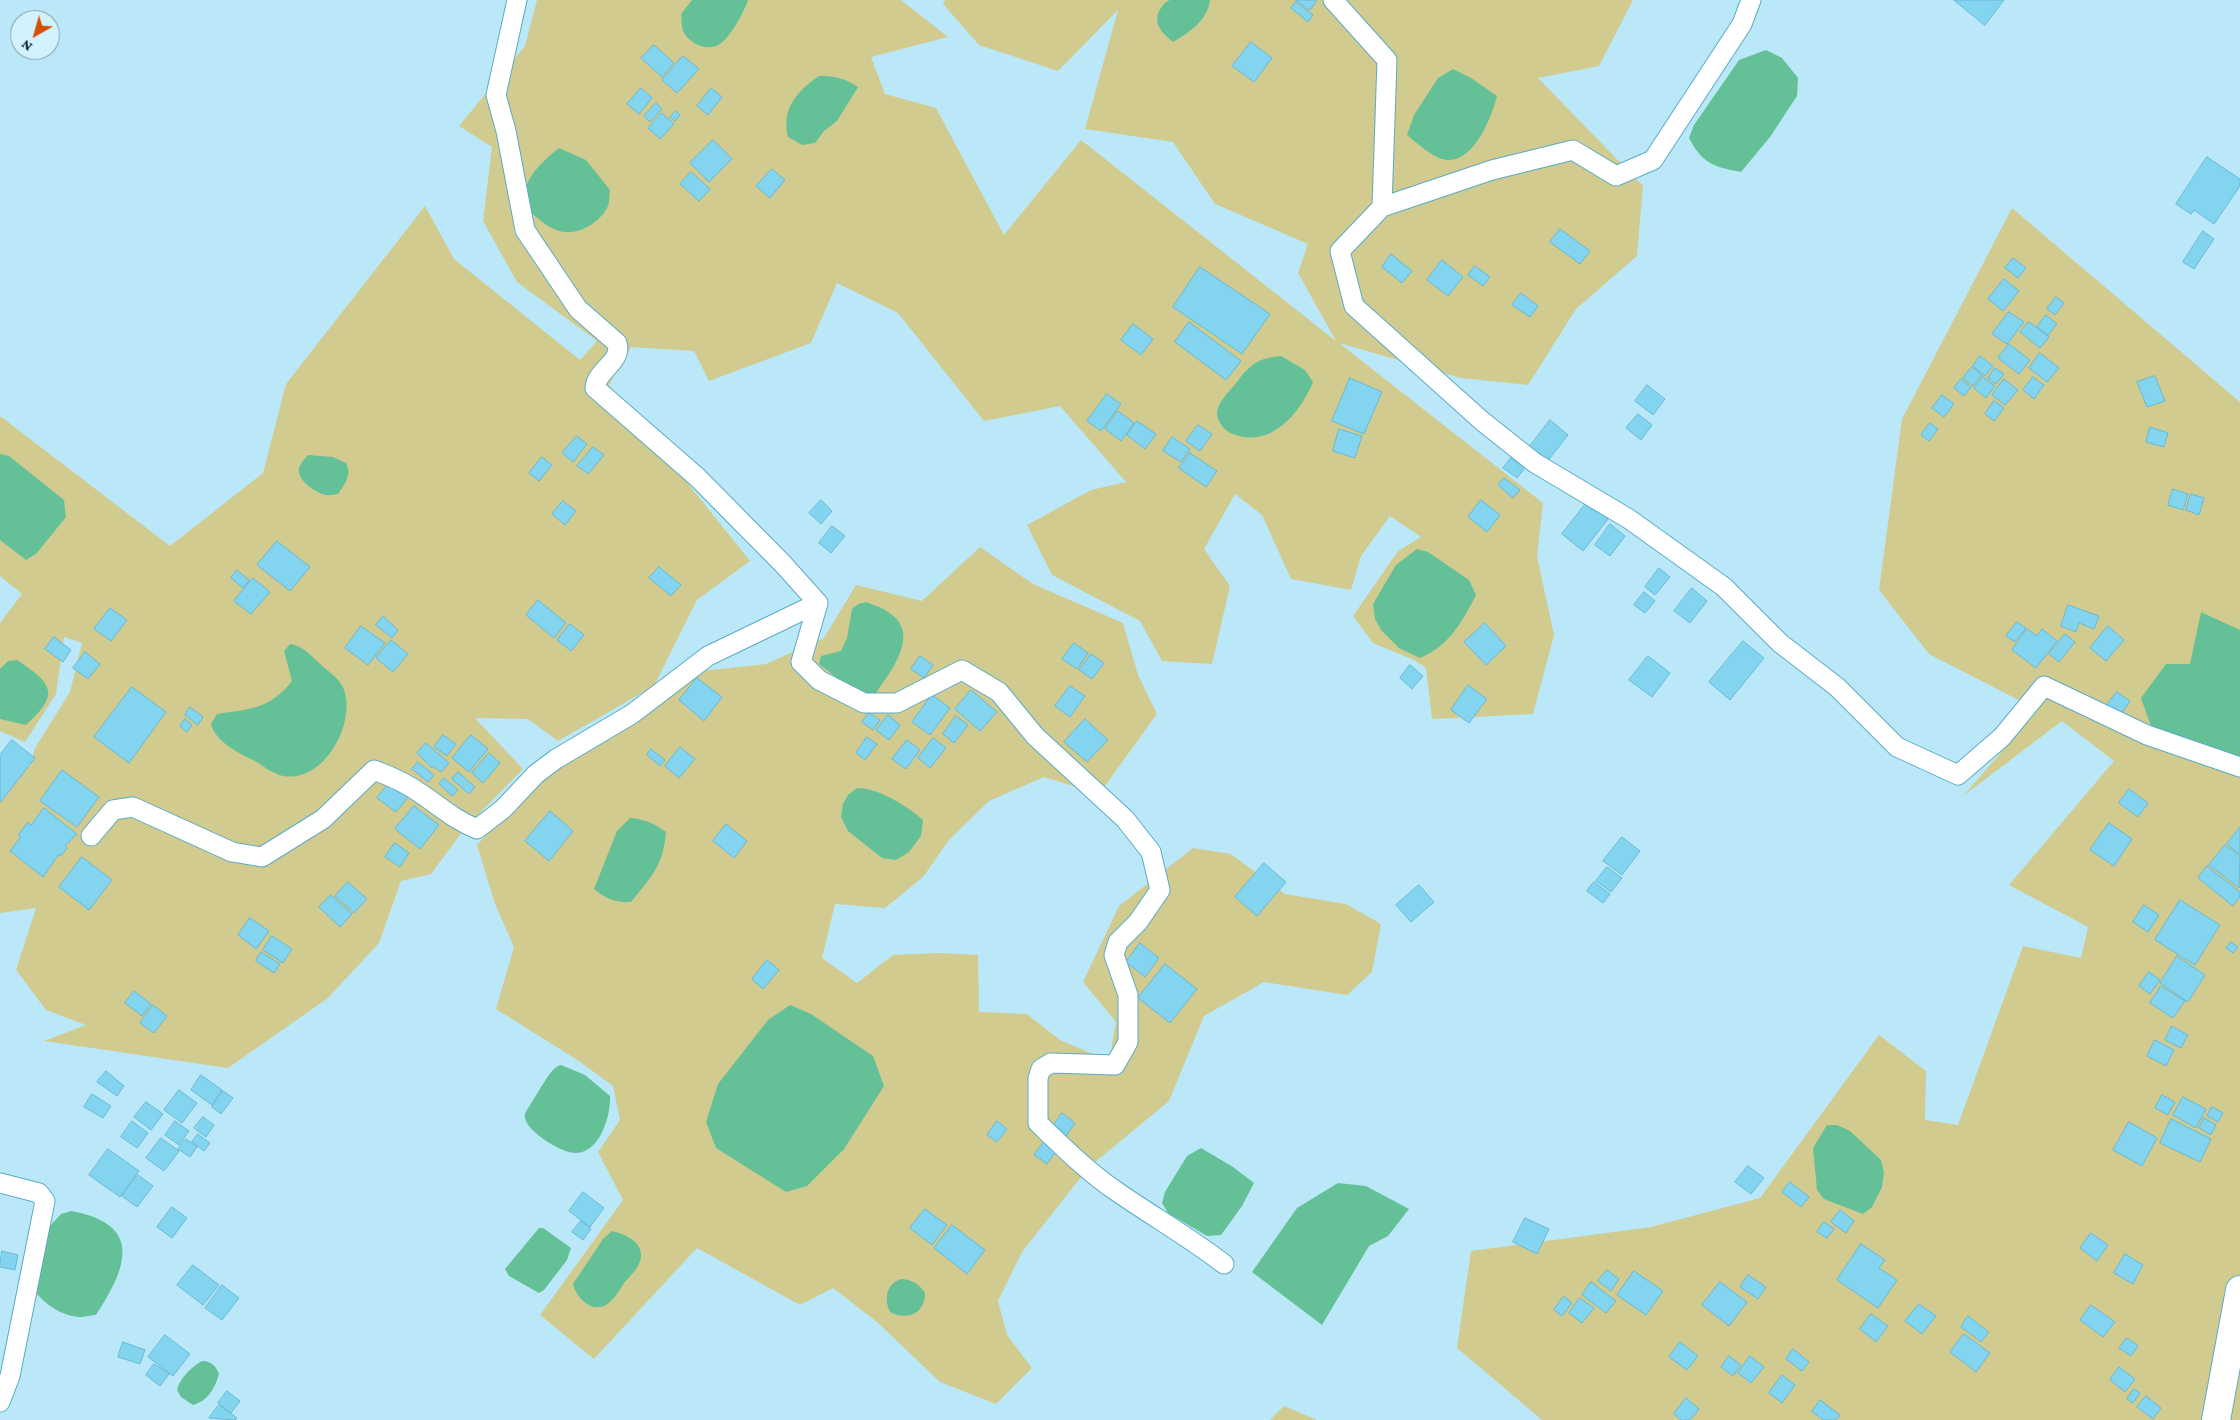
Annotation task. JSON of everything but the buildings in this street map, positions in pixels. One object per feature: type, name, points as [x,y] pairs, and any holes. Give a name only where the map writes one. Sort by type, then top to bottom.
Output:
[{"type":"highway","points":[[2216,1420],[2240,1290]]},
{"type":"street","points":[[517,0],[496,95],[506,131],[525,230],[578,308],[617,343],[616,356],[595,381],[595,388],[697,477],[783,564],[818,603]]},
{"type":"street","points":[[1333,0],[1387,60],[1382,207]]},
{"type":"street","points":[[1751,0],[1742,24],[1653,160],[1616,176],[1573,150],[1492,170],[1382,207],[1340,251],[1354,306],[1482,421],[1535,462],[1629,519],[1724,588],[1780,643],[1837,687],[1897,747],[1958,775],[2002,737],[2044,686],[2147,735],[2240,767]]},
{"type":"street","points":[[92,836],[113,810],[133,807],[232,852],[262,856],[322,819],[374,770],[399,780],[420,792],[457,821],[477,829],[503,808],[536,774],[632,714],[708,656],[818,603]]},
{"type":"street","points":[[818,603],[801,662],[819,680],[864,703],[897,703],[962,670],[999,692],[1036,736],[1125,819],[1151,852],[1160,890],[1138,922],[1118,942],[1114,955],[1128,995],[1128,1042],[1115,1065],[1051,1063],[1041,1069],[1038,1078],[1038,1123],[1069,1152],[1115,1190],[1191,1239],[1224,1264]]},
{"type":"street","points":[[0,1183],[39,1193],[45,1201],[10,1376],[0,1402]]},
{"type":"shaded area","points":[[537,0],[901,0],[948,37],[871,57],[885,94],[936,108],[1004,235],[1081,140],[1336,341],[1298,273],[1308,244],[1215,204],[1173,142],[1085,129],[1118,10],[1058,71],[979,45],[943,4],[945,0],[1633,0],[1599,66],[1538,78],[1643,186],[1637,256],[1576,309],[1528,385],[1461,378],[1339,343],[1543,503],[1537,556],[1554,635],[1533,714],[1432,719],[1426,668],[1414,660],[1373,643],[1353,616],[1398,551],[1421,537],[1390,516],[1361,556],[1351,590],[1291,579],[1262,515],[1235,494],[1204,549],[1230,586],[1212,664],[1162,661],[1140,621],[1052,575],[1027,525],[1091,490],[1126,482],[1060,406],[984,421],[898,313],[837,283],[811,343],[709,381],[694,351],[631,347],[609,385],[750,561],[697,600],[654,686],[558,741],[528,719],[475,718],[523,769],[465,828],[431,874],[401,881],[379,943],[328,998],[228,1068],[44,1041],[86,1025],[46,1010],[16,970],[36,908],[0,913],[0,765],[30,767],[35,748],[70,692],[82,643],[64,637],[56,694],[25,742],[0,731],[0,623],[22,594],[0,576],[0,416],[170,546],[263,473],[286,384],[425,206],[454,259],[580,360],[597,341],[517,282],[483,221],[492,147],[459,126],[525,46]]},
{"type":"shaded area","points":[[692,0],[748,0],[740,18],[723,42],[713,47],[704,47],[687,37],[683,31],[681,14]]},
{"type":"shaded area","points":[[1170,0],[1210,0],[1205,14],[1197,25],[1173,42],[1159,27],[1157,18],[1161,8]]},
{"type":"shaded area","points":[[1766,50],[1782,58],[1798,78],[1797,96],[1770,137],[1741,172],[1710,163],[1699,154],[1689,138],[1694,125],[1739,60]]},
{"type":"shaded area","points":[[1453,69],[1471,78],[1497,96],[1481,136],[1474,145],[1467,153],[1458,158],[1444,160],[1421,147],[1407,135],[1414,115],[1438,78]]},
{"type":"shaded area","points":[[819,76],[839,78],[849,81],[858,87],[837,121],[824,131],[815,143],[802,145],[788,137],[786,127],[789,109],[804,88]]},
{"type":"shaded area","points":[[559,148],[586,160],[610,190],[609,202],[605,212],[588,227],[573,232],[555,229],[542,222],[527,209],[525,193],[529,180],[543,162]]},
{"type":"shaded area","points":[[2012,208],[2240,402],[2240,1420],[1542,1420],[1457,1348],[1471,1251],[1651,1227],[1760,1198],[1879,1035],[1926,1071],[1925,1120],[1958,1125],[2023,946],[2081,958],[2088,927],[2009,885],[2114,761],[2062,721],[1963,796],[2038,710],[1929,654],[1879,590],[1902,419]]},
{"type":"shaded area","points":[[1281,356],[1305,370],[1313,382],[1300,406],[1282,426],[1271,433],[1259,437],[1247,437],[1228,431],[1222,426],[1217,417],[1219,405],[1224,397],[1251,366],[1267,358]]},
{"type":"shaded area","points":[[0,454],[9,456],[64,500],[66,517],[36,554],[26,560],[0,540]]},
{"type":"shaded area","points":[[308,455],[333,457],[346,463],[348,475],[338,494],[322,494],[312,489],[304,481],[299,473],[299,468]]},
{"type":"shaded area","points":[[980,547],[1033,584],[1123,623],[1138,675],[1157,714],[1099,794],[1044,777],[989,801],[949,840],[923,877],[885,908],[835,904],[822,958],[857,983],[893,955],[939,953],[978,955],[979,1012],[1027,1014],[1060,1040],[1109,1061],[1116,1022],[1083,982],[1119,906],[1193,848],[1231,854],[1285,894],[1346,904],[1381,924],[1372,972],[1347,995],[1264,982],[1204,1016],[1169,1101],[1089,1167],[1022,1252],[998,1301],[1007,1335],[1032,1368],[996,1404],[940,1382],[877,1322],[833,1288],[800,1305],[697,1248],[594,1359],[540,1315],[623,1200],[598,1152],[620,1120],[613,1086],[579,1061],[496,1009],[514,947],[495,904],[477,845],[540,776],[692,672],[766,664],[824,638],[856,585],[922,601]]},
{"type":"shaded area","points":[[1417,549],[1428,552],[1469,580],[1476,595],[1460,624],[1447,640],[1420,658],[1399,648],[1381,630],[1375,619],[1373,604],[1396,565]]},
{"type":"shaded area","points":[[866,602],[886,610],[898,621],[903,630],[903,641],[895,663],[876,693],[860,696],[819,664],[821,656],[841,651],[847,638],[852,609],[858,604]]},
{"type":"shaded area","points":[[2201,612],[2240,630],[2240,760],[2152,729],[2141,698],[2166,664],[2190,664]]},
{"type":"shaded area","points":[[290,644],[306,651],[338,680],[345,693],[347,707],[340,736],[332,750],[323,762],[311,771],[298,776],[279,775],[234,750],[217,736],[211,724],[217,714],[259,706],[276,697],[284,690],[292,681],[284,651]]},
{"type":"shaded area","points":[[17,660],[38,675],[48,689],[45,705],[26,725],[0,719],[0,669],[8,661]]},
{"type":"shaded area","points":[[857,788],[883,794],[909,809],[923,820],[921,836],[909,852],[896,860],[882,858],[848,831],[841,817],[843,804],[848,795]]},
{"type":"shaded area","points":[[630,818],[650,822],[666,832],[662,854],[651,877],[631,902],[621,902],[607,898],[594,889],[617,831]]},
{"type":"shaded area","points":[[790,1005],[811,1014],[873,1056],[884,1086],[844,1149],[807,1186],[786,1192],[716,1148],[706,1122],[718,1084],[768,1020]]},
{"type":"shaded area","points":[[561,1065],[585,1075],[610,1096],[606,1122],[598,1140],[592,1147],[576,1153],[562,1149],[544,1140],[529,1127],[526,1120],[525,1114],[541,1087],[552,1071]]},
{"type":"shaded area","points":[[1827,1125],[1837,1125],[1850,1131],[1881,1160],[1884,1173],[1882,1187],[1872,1207],[1863,1214],[1824,1199],[1817,1190],[1813,1148]]},
{"type":"shaded area","points":[[1201,1148],[1233,1167],[1254,1183],[1242,1206],[1221,1235],[1207,1236],[1168,1213],[1162,1203],[1165,1192],[1187,1156]]},
{"type":"shaded area","points":[[1338,1183],[1366,1186],[1409,1209],[1388,1236],[1369,1246],[1322,1325],[1252,1272],[1297,1208]]},
{"type":"shaded area","points":[[71,1211],[94,1217],[110,1226],[119,1237],[122,1250],[121,1265],[107,1298],[96,1315],[80,1317],[67,1315],[48,1304],[34,1290],[50,1226],[61,1214]]},
{"type":"shaded area","points":[[539,1228],[543,1228],[571,1248],[567,1260],[544,1290],[539,1293],[509,1276],[505,1269]]},
{"type":"shaded area","points":[[612,1231],[629,1237],[634,1241],[640,1250],[640,1261],[610,1302],[604,1306],[593,1307],[580,1298],[573,1284],[603,1239]]},
{"type":"shaded area","points":[[901,1279],[915,1283],[925,1293],[922,1306],[914,1314],[896,1315],[890,1312],[888,1307],[887,1297],[889,1288]]},
{"type":"shaded area","points":[[202,1361],[213,1364],[219,1374],[207,1397],[193,1405],[181,1397],[177,1390],[186,1373]]},
{"type":"shaded area","points":[[1284,1406],[1317,1420],[1270,1420]]}]
